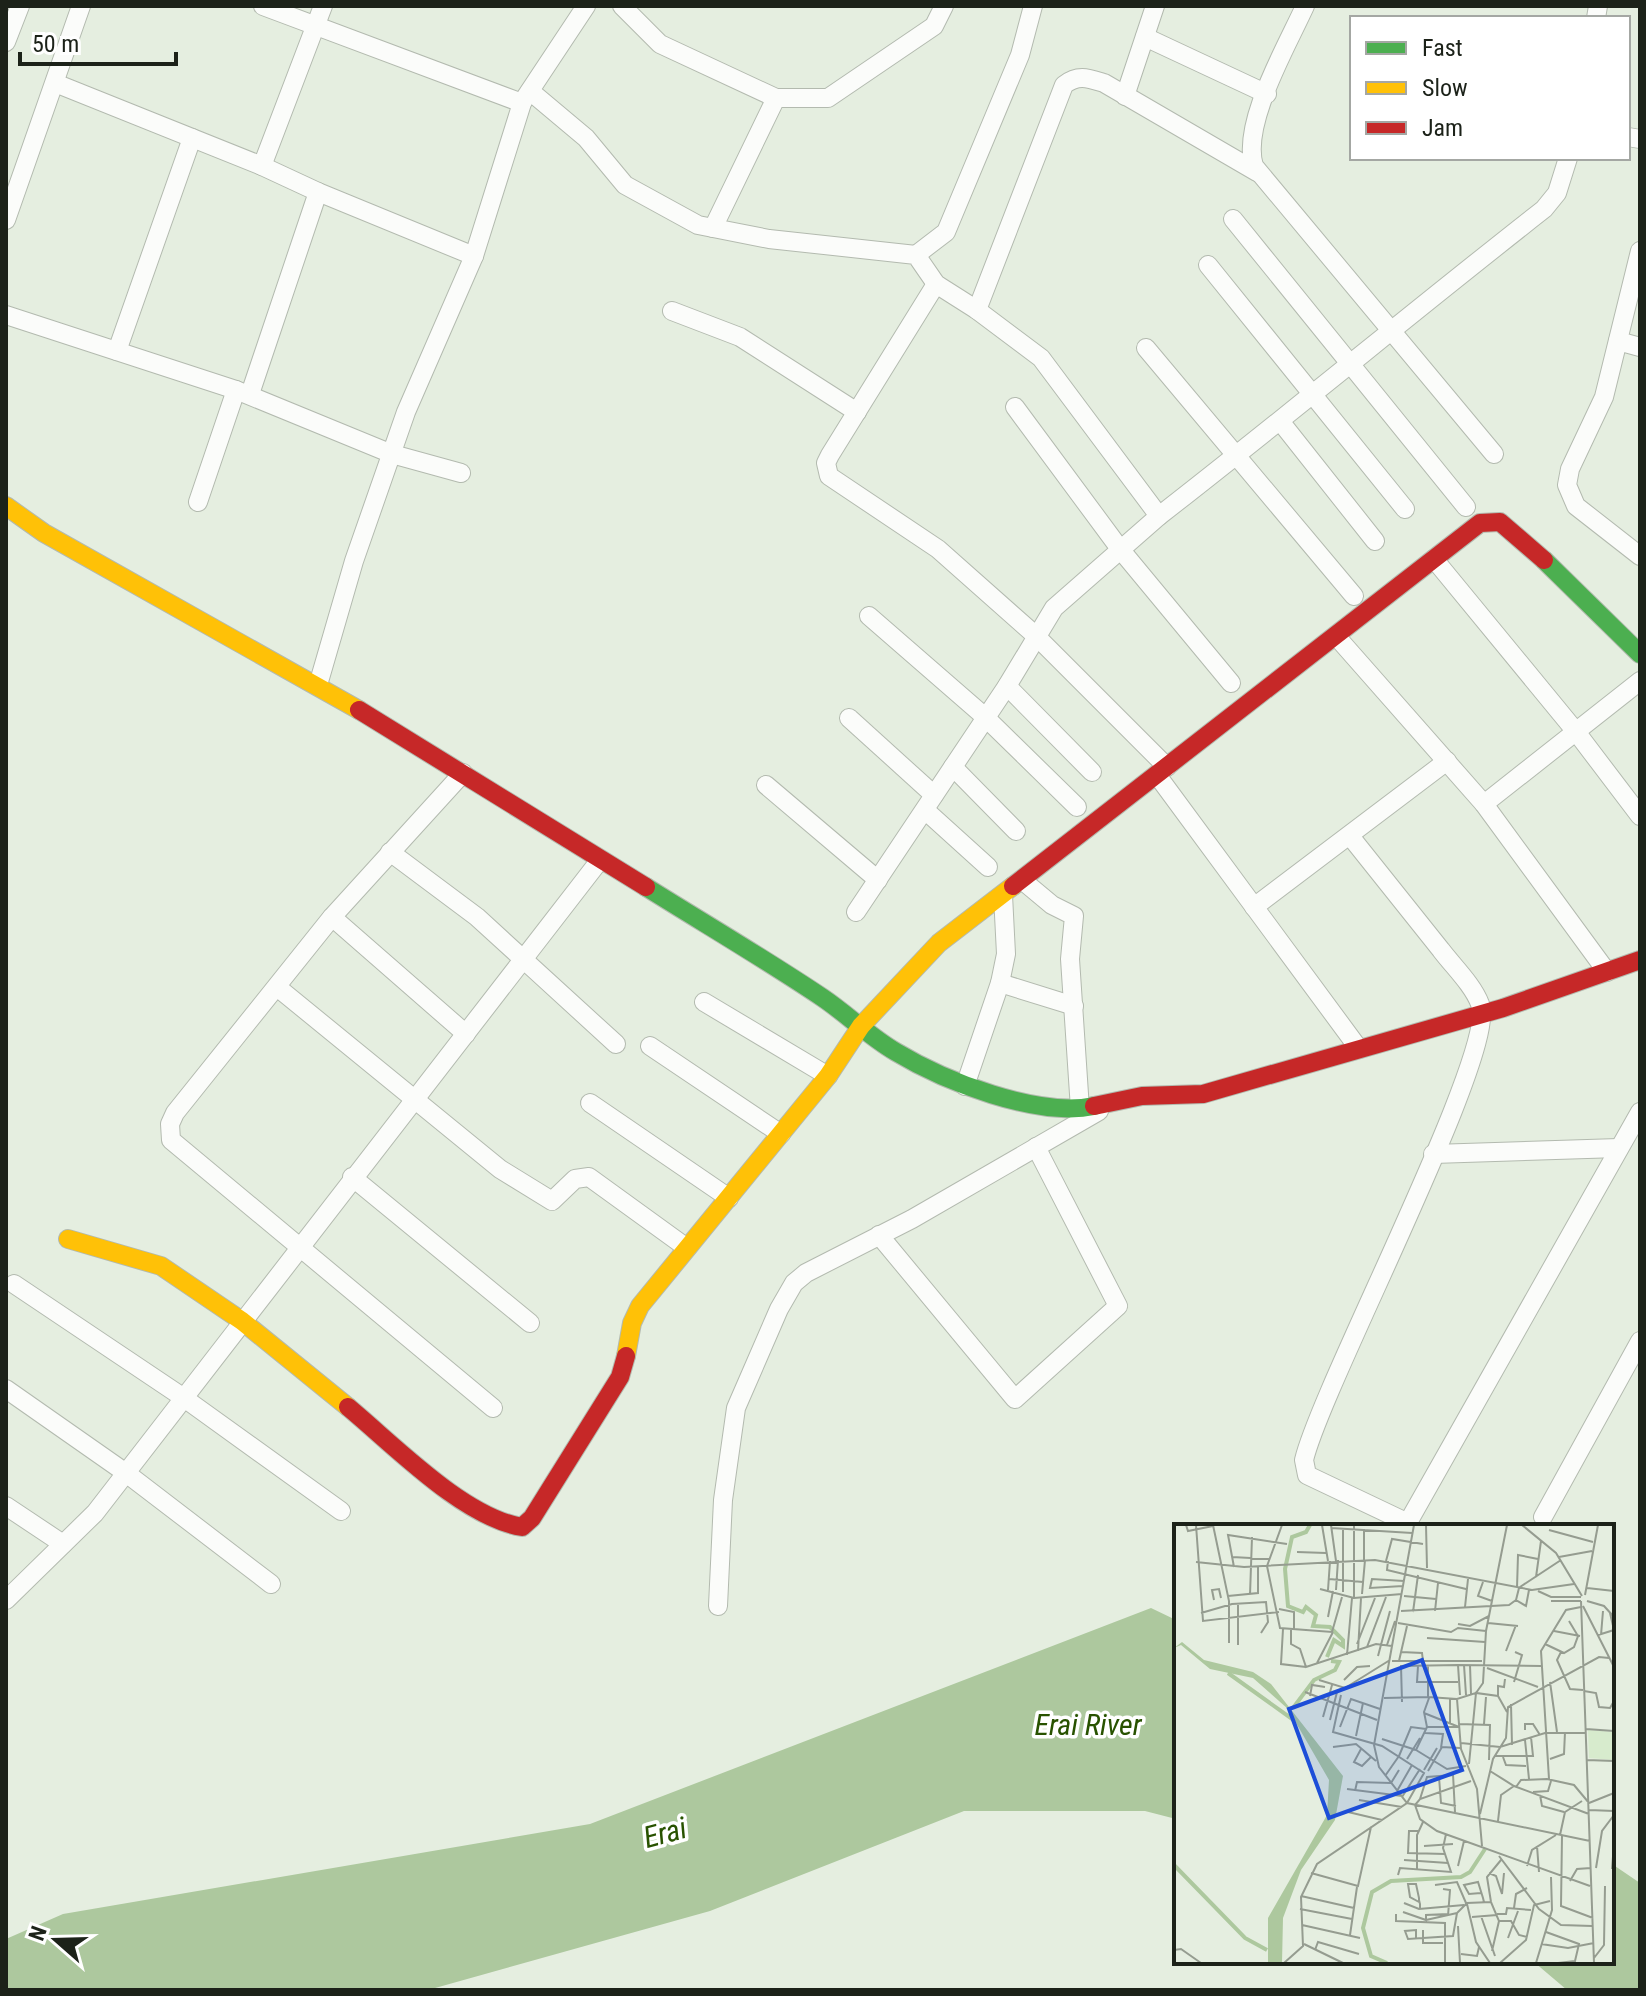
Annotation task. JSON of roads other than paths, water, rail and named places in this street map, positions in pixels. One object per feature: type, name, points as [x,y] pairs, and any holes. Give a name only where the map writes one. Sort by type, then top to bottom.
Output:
[{"type":"street","points":[[6,42],[20,6]]},
{"type":"street","points":[[6,220],[81,6]]},
{"type":"street","points":[[263,6],[526,97],[586,138],[625,185],[698,225],[769,239],[916,255],[946,232],[1020,55],[1033,6]]},
{"type":"street","points":[[262,166],[323,6]]},
{"type":"street","points":[[318,685],[354,561],[392,454],[474,256],[526,97],[586,6]]},
{"type":"street","points":[[622,6],[660,44],[776,98],[828,98],[934,26],[944,6]]},
{"type":"street","points":[[1125,96],[1155,6]]},
{"type":"street","points":[[1305,6],[1250,140],[1249,152],[1257,172],[1494,454]]},
{"type":"street","points":[[1145,37],[1267,94]]},
{"type":"street","points":[[977,310],[1064,85],[1073,78],[1087,77],[1125,96],[1257,172]]},
{"type":"street","points":[[55,83],[474,256]]},
{"type":"street","points":[[713,228],[776,98]]},
{"type":"street","points":[[117,351],[192,138]]},
{"type":"street","points":[[856,912],[984,716],[1007,686],[1054,608],[1159,516],[1544,209],[1557,193],[1567,160]]},
{"type":"street","points":[[198,502],[318,192]]},
{"type":"street","points":[[1233,219],[1466,507]]},
{"type":"street","points":[[1640,251],[1635,293],[1618,341],[1604,397],[1570,469],[1567,485],[1576,506],[1640,556]]},
{"type":"street","points":[[916,255],[936,284],[1041,358],[1159,516]]},
{"type":"street","points":[[1208,265],[1405,509]]},
{"type":"street","points":[[936,284],[826,463],[829,476],[938,549],[1035,635],[1162,771],[1254,907],[1359,1049]]},
{"type":"street","points":[[672,311],[763,349],[857,412]]},
{"type":"street","points":[[6,315],[243,392],[392,454],[461,473]]},
{"type":"street","points":[[1618,341],[1640,347]]},
{"type":"street","points":[[1146,348],[1354,596]]},
{"type":"street","points":[[1015,407],[1120,549],[1231,683]]},
{"type":"street","points":[[1280,421],[1375,541]]},
{"type":"street","points":[[6,506],[44,533],[318,685],[463,773],[823,998],[896,1052],[965,1086],[1018,1101],[1080,1109],[1142,1096],[1203,1094],[1482,1013],[1640,960]]},
{"type":"street","points":[[68,1239],[161,1266],[242,1321],[472,1509],[498,1523],[522,1527],[532,1518],[620,1377],[627,1359],[633,1317],[828,1076],[861,1026],[939,943],[1480,523],[1506,524],[1640,654]]},
{"type":"street","points":[[1434,559],[1577,733],[1640,816]]},
{"type":"street","points":[[869,616],[984,716],[1077,807]]},
{"type":"street","points":[[1336,636],[1484,804],[1607,972]]},
{"type":"street","points":[[1484,804],[1640,681]]},
{"type":"street","points":[[1007,686],[1092,772]]},
{"type":"street","points":[[849,718],[988,867]]},
{"type":"street","points":[[1254,907],[1447,761]]},
{"type":"street","points":[[953,767],[1016,831]]},
{"type":"street","points":[[463,773],[332,917],[175,1113],[169,1133],[171,1140],[493,1408]]},
{"type":"street","points":[[766,785],[878,880]]},
{"type":"street","points":[[1350,836],[1452,963],[1480,1003],[1482,1013],[1479,1035],[1433,1154],[1303,1465],[1307,1475],[1407,1524],[1640,1112]]},
{"type":"street","points":[[390,852],[477,917],[616,1044]]},
{"type":"street","points":[[6,1600],[95,1513],[600,860]]},
{"type":"street","points":[[1022,880],[1052,905],[1074,916],[1070,959],[1080,1109]]},
{"type":"street","points":[[965,1086],[1000,983],[1006,954],[1003,895]]},
{"type":"street","points":[[332,917],[466,1034]]},
{"type":"street","points":[[1000,983],[1074,1006]]},
{"type":"street","points":[[277,987],[389,1082],[416,1099],[500,1169],[552,1201],[575,1179],[589,1177],[687,1248]]},
{"type":"street","points":[[704,1002],[828,1076]]},
{"type":"street","points":[[650,1046],[781,1134]]},
{"type":"street","points":[[590,1103],[729,1198]]},
{"type":"street","points":[[718,1606],[729,1436],[746,1379],[794,1283],[806,1273],[1108,1105]]},
{"type":"street","points":[[879,1235],[1015,1399],[1118,1306],[1036,1147]]},
{"type":"street","points":[[1433,1154],[1619,1148]]},
{"type":"street","points":[[352,1177],[530,1323]]},
{"type":"street","points":[[14,1284],[184,1398],[341,1511]]},
{"type":"street","points":[[1543,1517],[1640,1341]]},
{"type":"street","points":[[6,1389],[126,1473],[271,1584]]},
{"type":"street","points":[[6,1506],[63,1544]]},
{"type":"water","name":"Erai River","points":[[1151,1608],[1174,1619],[1174,1818],[1145,1811],[964,1811],[710,1911],[428,1990],[6,1990],[6,1939],[63,1914],[590,1824]]},
{"type":"water","points":[[1614,1865],[1640,1883],[1640,1990],[1567,1990],[1536,1964],[1614,1964]]},
{"type":"water label","name":"Erai","points":[[665,1833]]}]
